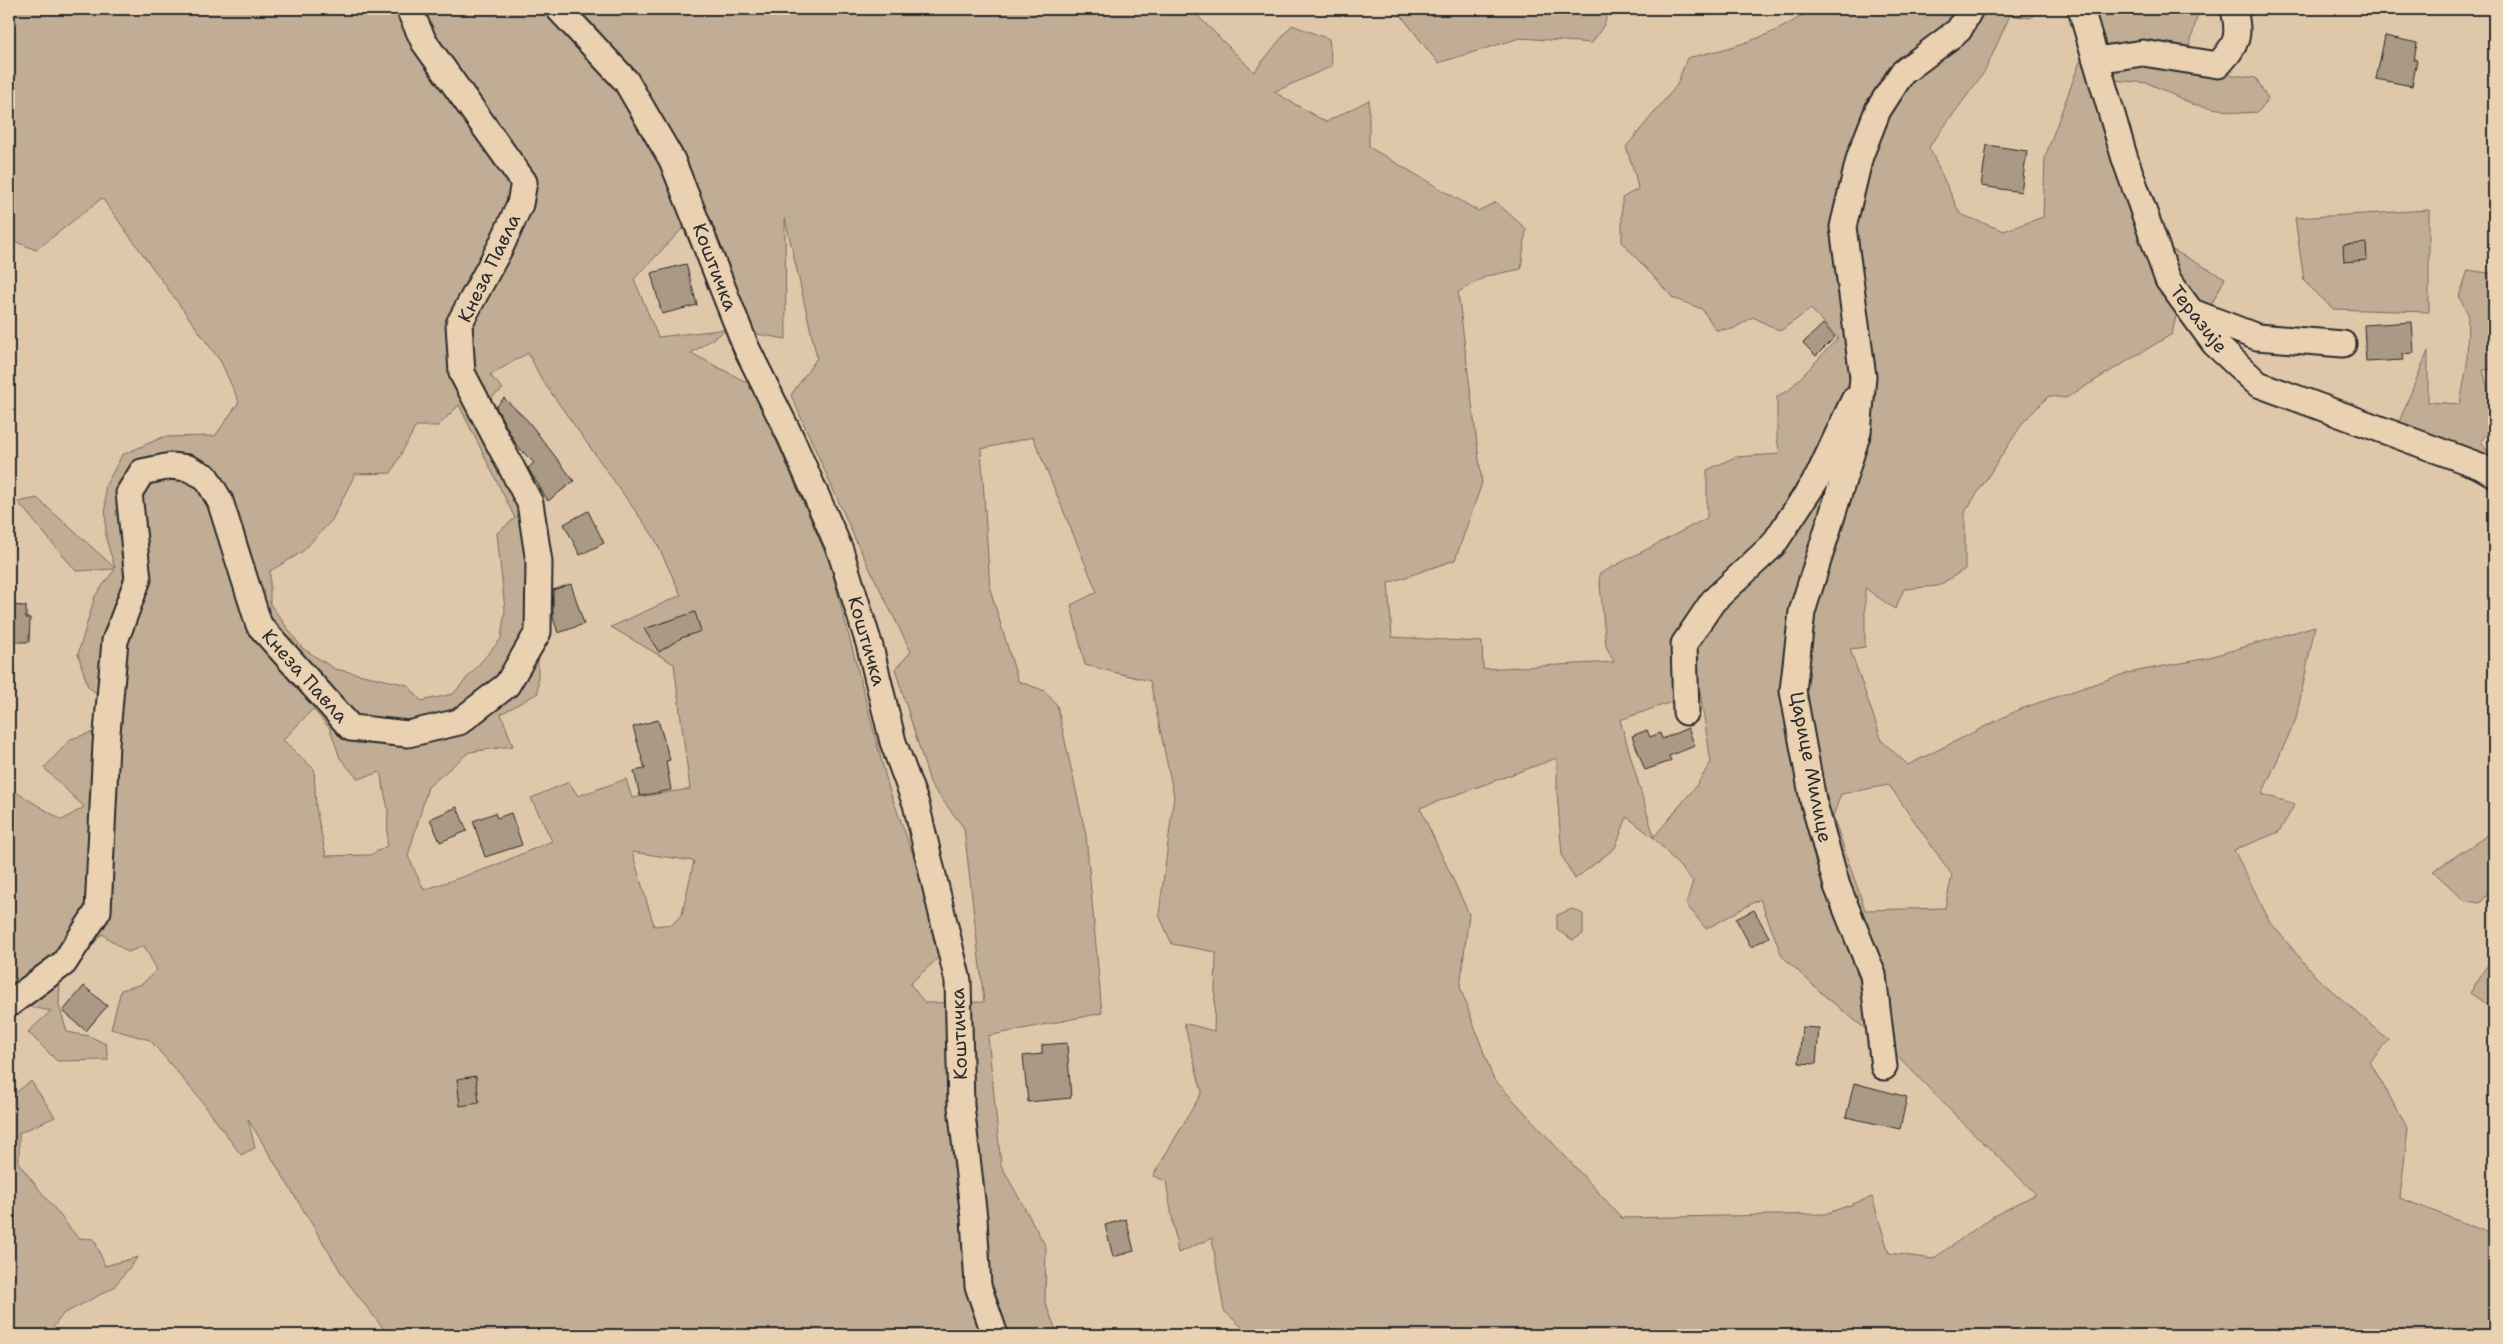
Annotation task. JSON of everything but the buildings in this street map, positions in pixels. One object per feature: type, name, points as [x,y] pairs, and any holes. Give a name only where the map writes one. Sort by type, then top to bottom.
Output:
[{"type":"street","name":"Кнеза Павла","points":[[9,1004],[64,963],[98,911],[106,744],[115,641],[138,579],[129,493],[142,472],[171,466],[188,468],[206,476],[220,500],[259,625],[351,728],[408,734],[459,722],[507,685],[538,632],[539,562],[530,503],[462,373],[459,324],[501,246],[520,204],[524,182],[424,42],[409,9]]},
{"type":"street","name":"Коштичка","points":[[559,9],[626,81],[672,160],[746,347],[791,438],[840,550],[870,647],[893,742],[916,804],[958,981],[961,1106],[974,1218],[978,1286],[995,1335]]},
{"type":"street","name":"Царице Милице","points":[[1884,1067],[1872,975],[1837,886],[1813,800],[1793,690],[1802,612],[1858,432],[1863,376],[1843,227],[1860,156],[1878,110],[1902,73],[1959,30],[1970,9]]},
{"type":"street","name":"Теразије","points":[[2081,9],[2125,158],[2168,280],[2214,343],[2258,384],[2490,468]]},
{"type":"street","points":[[2096,60],[2143,53],[2218,65],[2233,49],[2238,30],[2234,9]]},
{"type":"street","points":[[2192,312],[2257,337],[2343,344]]},
{"type":"street","points":[[1686,712],[1684,644],[1713,601],[1773,545],[1818,477],[1863,376]]},
{"type":"shaded area","points":[[9,9],[1191,9],[1254,72],[1292,25],[1329,39],[1332,66],[1274,92],[1326,122],[1369,100],[1369,147],[1478,211],[1496,202],[1526,229],[1521,269],[1487,276],[1458,292],[1482,483],[1455,560],[1388,583],[1392,637],[1482,642],[1483,669],[1614,662],[1606,646],[1599,574],[1707,518],[1707,470],[1735,457],[1780,454],[1777,439],[1777,396],[1789,390],[1838,338],[1811,309],[1780,331],[1753,317],[1733,329],[1716,330],[1702,309],[1673,298],[1622,242],[1622,198],[1638,189],[1626,147],[1677,85],[1687,58],[1720,50],[1768,34],[1797,19],[1811,9],[2038,9],[2031,18],[2010,15],[1985,71],[1929,147],[1960,214],[2004,231],[2043,217],[2045,157],[2082,56],[2177,312],[2172,334],[2066,398],[2049,396],[2024,421],[1965,512],[1965,569],[1938,586],[1904,589],[1895,609],[1865,588],[1865,647],[1850,649],[1882,741],[1908,765],[2020,709],[2127,673],[2203,659],[2315,626],[2296,719],[2262,794],[2295,804],[2279,832],[2234,850],[2270,922],[2316,977],[2389,1040],[2370,1062],[2408,1129],[2400,1198],[2494,1235],[2494,1335],[1251,1335],[1224,1311],[1212,1238],[1178,1253],[1166,1181],[1153,1176],[1202,1092],[1184,1023],[1214,1031],[1216,952],[1172,944],[1159,915],[1174,796],[1150,681],[1085,665],[1071,605],[1097,592],[1033,437],[981,449],[990,589],[1018,681],[1045,691],[1057,705],[1086,835],[1102,1013],[988,1036],[1001,1165],[1046,1247],[1045,1302],[1058,1335],[383,1335],[385,1331],[344,1277],[248,1119],[255,1148],[241,1155],[200,1099],[150,1040],[111,1029],[121,990],[142,984],[157,970],[144,946],[128,952],[102,934],[60,982],[59,1005],[67,1032],[89,1036],[106,1044],[108,1060],[57,1061],[28,1032],[51,1011],[21,1005],[9,997],[9,788],[62,820],[84,807],[44,768],[71,739],[100,730],[104,698],[88,687],[78,654],[95,596],[115,569],[76,571],[18,502],[37,498],[115,568],[106,539],[105,487],[122,455],[163,437],[215,436],[239,402],[221,362],[102,198],[36,250],[9,239]],"holes":[[[785,218],[817,358],[791,395],[857,543],[911,652],[895,669],[931,785],[964,828],[984,1002],[925,1003],[910,984],[938,958],[918,868],[889,789],[830,564],[752,385],[691,353],[728,329],[786,339]],[[683,228],[728,329],[658,337],[634,279]],[[528,353],[542,380],[654,537],[681,595],[611,627],[674,664],[690,789],[632,798],[626,779],[578,796],[569,782],[531,798],[552,841],[491,867],[424,890],[408,856],[428,787],[469,752],[513,746],[501,714],[538,693],[538,505],[486,401],[503,389],[490,375]],[[459,405],[515,518],[497,533],[505,610],[501,639],[453,694],[421,701],[408,685],[335,669],[302,648],[270,604],[270,571],[302,552],[332,520],[355,474],[391,473],[416,426],[438,426]],[[1700,692],[1711,762],[1696,786],[1654,837],[1620,720]],[[313,709],[330,729],[340,758],[358,779],[380,772],[388,809],[387,846],[370,855],[326,856],[316,808],[314,769],[283,740]],[[1557,758],[1557,792],[1562,856],[1575,879],[1615,848],[1627,817],[1654,838],[1693,881],[1686,904],[1706,929],[1760,899],[1782,956],[1826,997],[1895,1053],[2036,1194],[1992,1217],[1933,1259],[1889,1253],[1872,1197],[1825,1214],[1622,1218],[1493,1078],[1460,987],[1469,914],[1420,808]],[[1889,785],[1952,875],[1945,908],[1865,910],[1833,816],[1841,794]],[[632,852],[694,861],[682,914],[673,924],[654,926]]]},
{"type":"shaded area","points":[[1396,9],[1469,9],[1480,15],[1514,9],[1608,9],[1605,23],[1592,43],[1520,38],[1438,63]]},
{"type":"shaded area","points":[[2087,9],[2199,9],[2184,68],[2256,78],[2268,99],[2258,112],[2240,113],[2192,104],[2148,83],[2112,80]]},
{"type":"shaded area","points":[[2429,210],[2429,312],[2333,309],[2304,281],[2295,218]]},
{"type":"shaded area","points":[[2160,243],[2225,278],[2204,319]]},
{"type":"shaded area","points":[[2468,270],[2494,274],[2494,369],[2483,370],[2494,413],[2494,424],[2481,441],[2494,462],[2457,450],[2399,422],[2428,351],[2428,402],[2460,404],[2467,365],[2468,314],[2459,297]]},
{"type":"shaded area","points":[[2494,831],[2495,860],[2491,888],[2480,903],[2465,901],[2433,871]]},
{"type":"shaded area","points":[[1572,909],[1583,914],[1583,934],[1573,940],[1557,930],[1557,915]]},
{"type":"shaded area","points":[[2494,965],[2494,1004],[2489,1006],[2470,993],[2486,967]]},
{"type":"shaded area","points":[[31,1081],[55,1117],[19,1133],[19,1164],[78,1238],[94,1239],[105,1266],[138,1257],[113,1288],[63,1314],[50,1332],[42,1335],[9,1335],[9,1098]]}]
